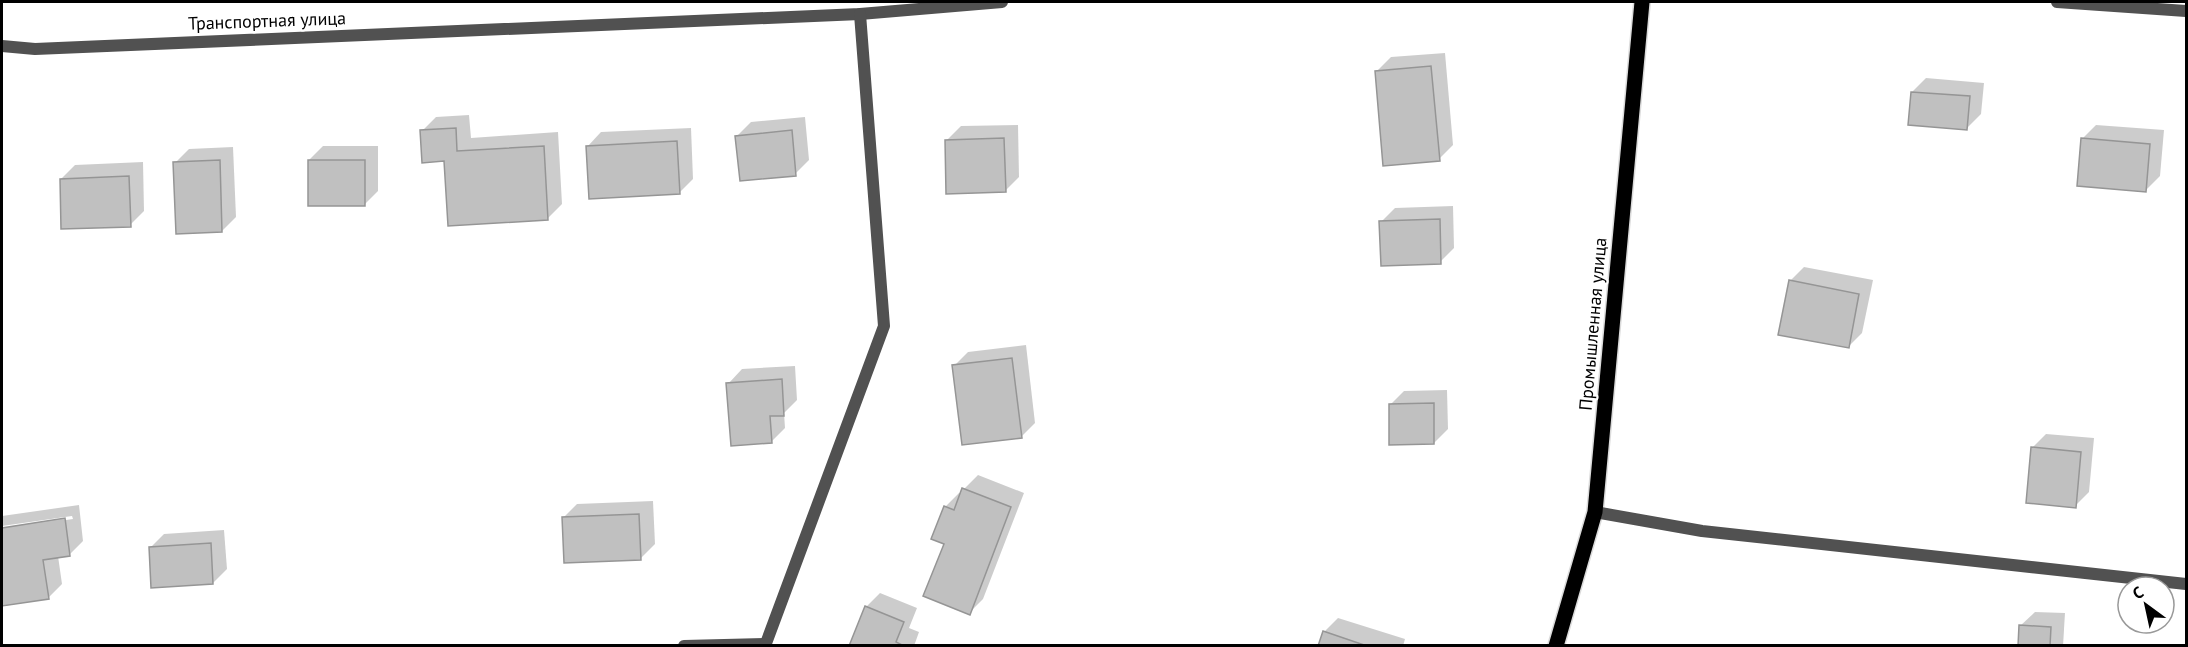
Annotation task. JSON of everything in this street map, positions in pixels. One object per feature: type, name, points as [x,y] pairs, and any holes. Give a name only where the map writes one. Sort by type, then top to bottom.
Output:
[{"type":"main road","name":"Промышленная улица","points":[[1557,645],[1595,512],[1642,2]]},
{"type":"street","name":"Транспортная улица","points":[[2,46],[35,49],[860,14],[1002,2]]},
{"type":"street","points":[[2058,2],[2187,11]]},
{"type":"street","points":[[684,645],[765,645],[884,326],[860,14]]},
{"type":"street","points":[[1595,512],[1702,531],[2187,584]]},
{"type":"building","points":[[1431,66],[1440,161],[1383,166],[1375,71]]},
{"type":"building","points":[[1911,92],[1970,96],[1967,130],[1908,125]]},
{"type":"building","points":[[456,128],[457,151],[544,146],[548,220],[448,226],[444,161],[422,163],[420,130]]},
{"type":"building","points":[[792,130],[796,176],[740,181],[735,136]]},
{"type":"building","points":[[1004,138],[1006,192],[946,194],[945,140]]},
{"type":"building","points":[[2081,138],[2150,144],[2146,192],[2077,186]]},
{"type":"building","points":[[677,141],[680,194],[589,199],[586,146]]},
{"type":"building","points":[[220,160],[222,232],[176,234],[173,162]]},
{"type":"building","points":[[308,160],[365,160],[365,206],[308,206]]},
{"type":"building","points":[[129,176],[131,227],[61,229],[60,179]]},
{"type":"building","points":[[1440,219],[1441,264],[1381,266],[1379,221]]},
{"type":"building","points":[[1789,280],[1859,294],[1849,348],[1778,335]]},
{"type":"building","points":[[1012,358],[1022,438],[962,445],[952,365]]},
{"type":"building","points":[[782,379],[784,416],[770,416],[772,443],[731,446],[726,383]]},
{"type":"building","points":[[1434,403],[1434,444],[1389,445],[1389,404]]},
{"type":"building","points":[[2031,447],[2081,452],[2076,508],[2026,503]]},
{"type":"building","points":[[962,488],[1011,507],[970,615],[923,596],[944,544],[931,539],[944,506],[954,510]]},
{"type":"building","points":[[639,514],[641,560],[564,563],[562,517]]},
{"type":"building","points":[[65,518],[70,556],[43,560],[49,599],[2,606],[2,528]]},
{"type":"building","points":[[211,543],[213,584],[151,588],[149,547]]},
{"type":"building","points":[[865,606],[904,622],[896,642],[904,646],[849,646]]},
{"type":"building","points":[[2019,625],[2051,627],[2050,646],[2018,646]]},
{"type":"building","points":[[1323,631],[1367,646],[1318,646]]}]
